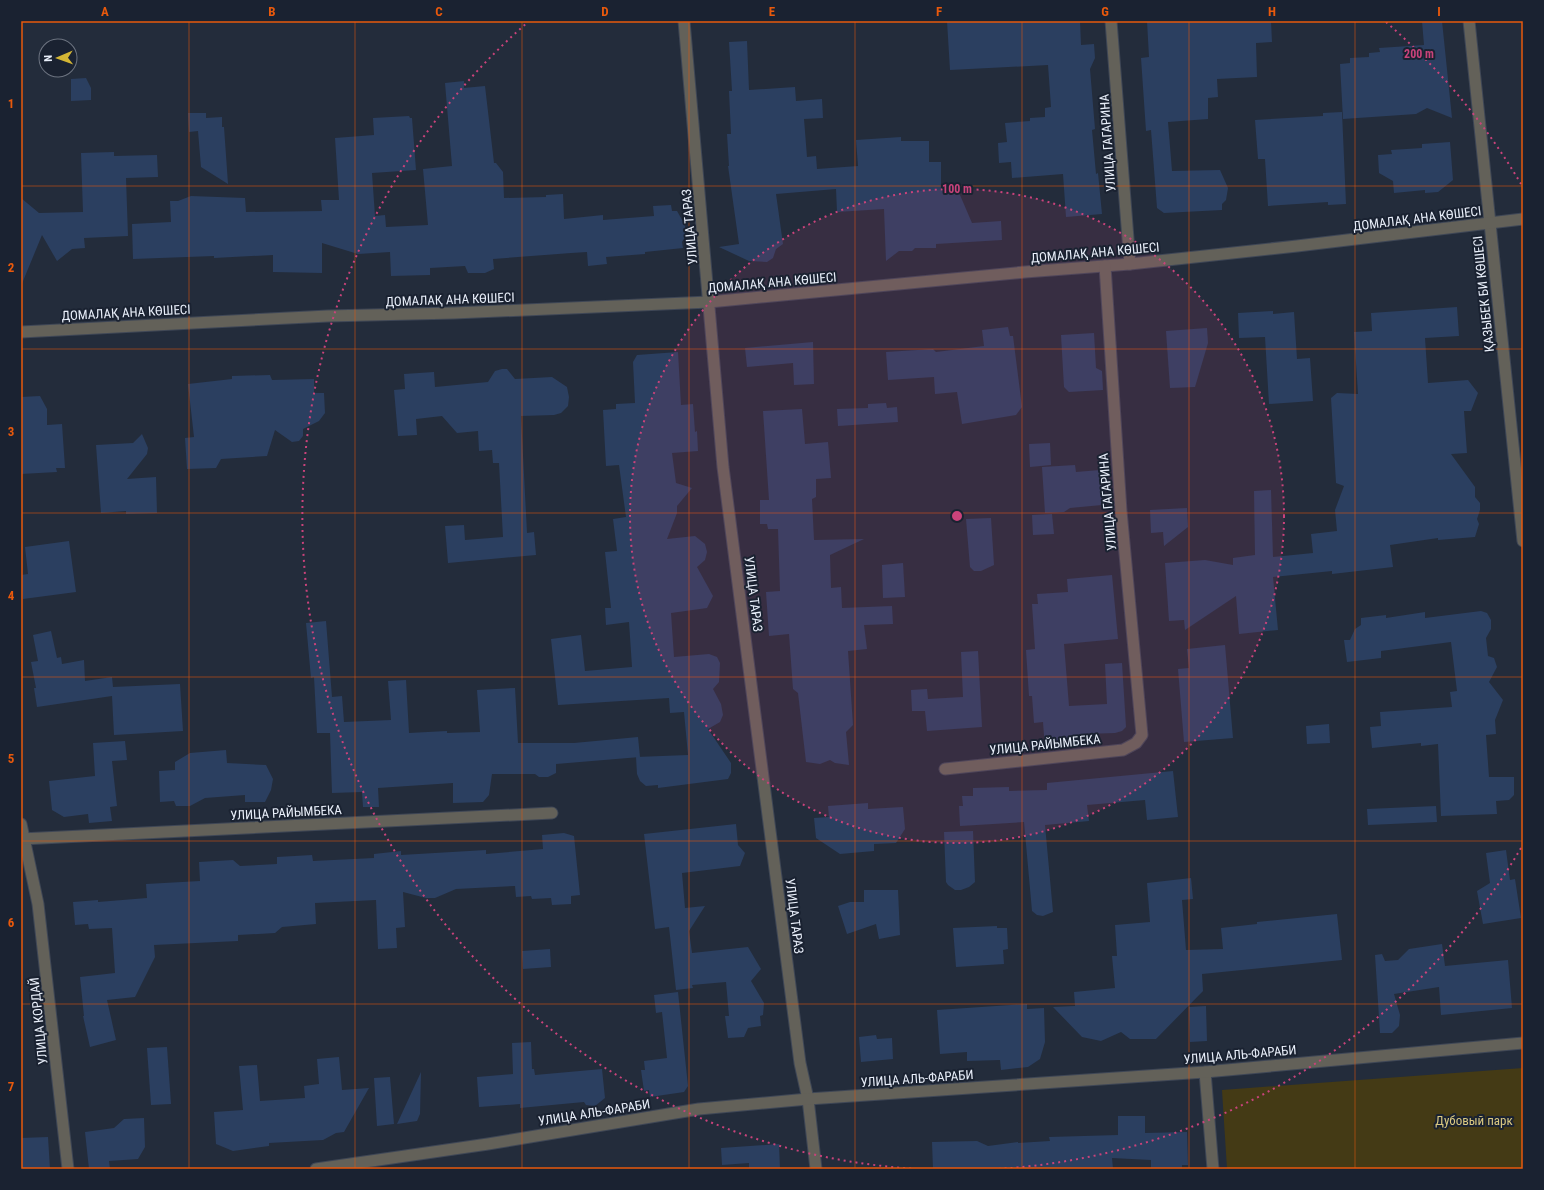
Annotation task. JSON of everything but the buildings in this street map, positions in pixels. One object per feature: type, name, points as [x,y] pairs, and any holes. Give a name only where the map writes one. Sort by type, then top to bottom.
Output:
[{"type":"street","name":"УЛИЦА ТАРАЗ","points":[[684,21],[723,467],[800,1063],[808,1099],[816,1169]]},
{"type":"street","name":"УЛИЦА ГАГАРИНА","points":[[1111,21],[1130,264]]},
{"type":"street","name":"ҚАЗЫБЕК БИ КӨШЕСІ","points":[[1469,21],[1523,541]]},
{"type":"street","name":"ДОМАЛАҚ АНА КӨШЕСІ","points":[[21,332],[328,316],[454,314],[709,302],[1025,272],[1130,264],[1523,219]]},
{"type":"street","name":"УЛИЦА ГАГАРИНА","points":[[1105,266],[1121,511],[1142,734]]},
{"type":"street","name":"УЛИЦА РАЙЫМБЕКА","points":[[945,769],[1123,750],[1136,743],[1142,734]]},
{"type":"street","name":"УЛИЦА РАЙЫМБЕКА","points":[[22,840],[552,813]]},
{"type":"street","name":"УЛИЦА КОРДАЙ","points":[[21,824],[22,840],[38,904],[68,1169]]},
{"type":"street","name":"УЛИЦА АЛЬ-ФАРАБИ","points":[[316,1169],[488,1144],[699,1109],[808,1099],[1205,1072],[1523,1043]]},
{"type":"street","points":[[1205,1072],[1213,1169]]},
{"type":"green space","name":"Дубовый парк","points":[[1523,1068],[1523,1169],[1227,1169],[1222,1090]]}]
